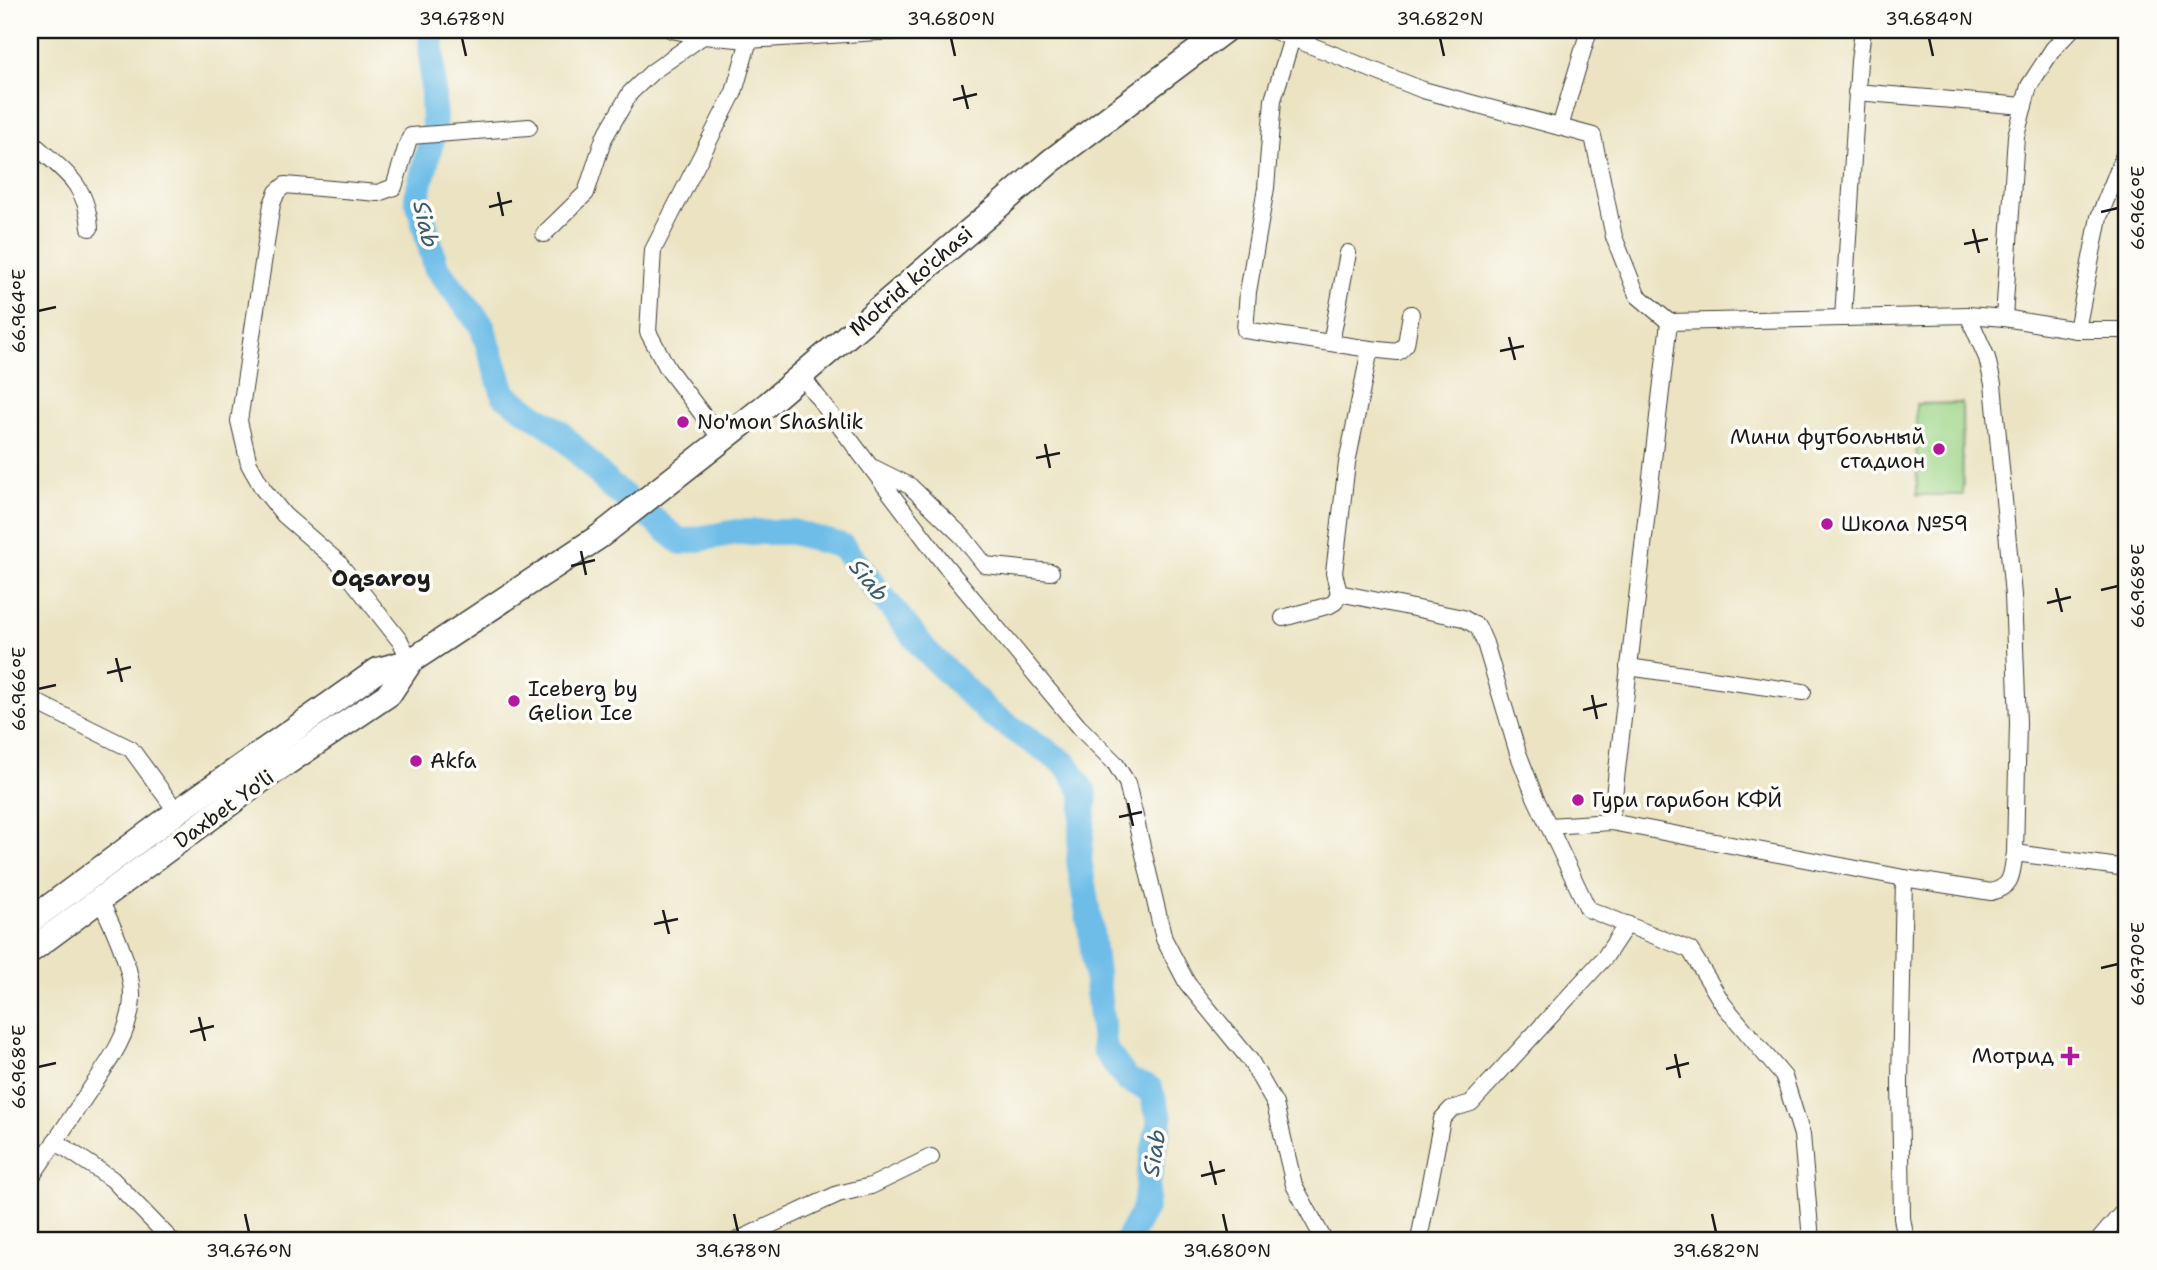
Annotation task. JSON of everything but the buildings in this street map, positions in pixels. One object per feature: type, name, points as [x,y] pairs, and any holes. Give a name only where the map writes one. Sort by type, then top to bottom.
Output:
[{"type":"main road","name":"Motrid ko'chasi","points":[[600,536],[801,375],[1051,161],[1199,39],[1225,30]]},
{"type":"main road","name":"Daxbet Yo'li","points":[[30,921],[177,812],[378,670],[411,661],[600,536]]},
{"type":"main road","name":"Daxbet Yo'li","points":[[30,951],[263,779],[389,694],[411,661]]},
{"type":"street","points":[[671,30],[749,40],[952,30]]},
{"type":"street","points":[[1272,30],[1423,90],[1593,136],[1614,237],[1637,295],[1669,322],[1968,315],[2077,330],[2127,330]]},
{"type":"street","points":[[1560,127],[1589,30]]},
{"type":"street","points":[[1843,318],[1863,30]]},
{"type":"street","points":[[2004,318],[2016,136],[2029,86],[2053,49],[2071,30]]},
{"type":"street","points":[[544,234],[586,193],[604,138],[630,93],[652,72],[703,36]]},
{"type":"street","points":[[1292,38],[1273,100],[1266,188],[1248,292],[1245,330],[1398,352],[1406,344],[1412,314]]},
{"type":"street","points":[[722,440],[668,369],[648,332],[653,250],[734,92],[749,40]]},
{"type":"street","points":[[1857,92],[2024,106]]},
{"type":"street","points":[[411,661],[400,641],[338,562],[284,515],[262,489],[249,464],[239,421],[272,204],[277,192],[285,185],[378,193],[394,187],[408,142],[415,134],[437,135],[528,127]]},
{"type":"street","points":[[30,141],[80,187],[88,203],[90,228]]},
{"type":"street","points":[[2077,330],[2099,217],[2127,148]]},
{"type":"street","points":[[1331,343],[1348,253]]},
{"type":"street","points":[[1549,826],[1611,822],[1991,892],[2003,889],[2010,882],[2015,853],[2018,723],[2013,596],[1993,384],[1987,358],[1968,315]]},
{"type":"street","points":[[1611,822],[1669,322]]},
{"type":"street","points":[[1283,618],[1330,606],[1339,593],[1335,573],[1347,463],[1370,349]]},
{"type":"street","points":[[801,375],[944,564],[1078,726],[1115,763],[1127,783],[1164,939],[1187,983],[1250,1060],[1275,1104],[1294,1185],[1324,1240]]},
{"type":"street","points":[[869,466],[910,486],[963,537],[985,565],[1051,572]]},
{"type":"street","points":[[1339,593],[1463,618],[1478,627],[1518,753],[1535,797],[1588,909],[1690,950],[1723,1004],[1784,1077],[1802,1135],[1811,1240]]},
{"type":"street","points":[[1628,667],[1803,692]]},
{"type":"street","points":[[30,699],[131,750],[177,812]]},
{"type":"street","points":[[2015,853],[2127,868]]},
{"type":"street","points":[[1904,878],[1900,1082],[1902,1218],[1906,1240]]},
{"type":"street","points":[[30,1179],[121,1040],[129,1018],[132,995],[128,974],[116,935],[100,900]]},
{"type":"street","points":[[1419,1240],[1442,1119],[1451,1109],[1471,1103],[1605,957],[1627,924]]},
{"type":"street","points":[[55,1142],[113,1179],[171,1240]]},
{"type":"street","points":[[738,1240],[838,1195],[871,1186],[931,1157]]},
{"type":"street","points":[[2099,1240],[2127,1207]]},
{"type":"green space","name":"Мини футбольный стадион","points":[[1962,403],[1963,495],[1917,495],[1916,404]]},
{"type":"waterway","name":"Siab","points":[[431,30],[434,130],[417,197],[436,267],[482,326],[504,395],[559,432],[609,484],[681,542],[737,532],[792,532],[842,546],[926,651],[989,713],[1066,764],[1085,794],[1079,860],[1091,932],[1105,1050],[1127,1080],[1150,1089],[1160,1119],[1145,1208],[1127,1240]]},
{"type":"place","name":"No'mon Shashlik","points":[[683,422]]},
{"type":"place","name":"Мини футбольный стадион","points":[[1939,449]]},
{"type":"place","name":"Школа №59","points":[[1827,524]]},
{"type":"place","name":"Iceberg by Gelion Ice","points":[[514,701]]},
{"type":"place","name":"Akfa","points":[[416,761]]},
{"type":"place","name":"Гури гарибон КФЙ","points":[[1578,800]]},
{"type":"place","name":"Мотрид","points":[[2070,1056]]},
{"type":"district","name":"Oqsaroy","points":[[381,578]]}]
